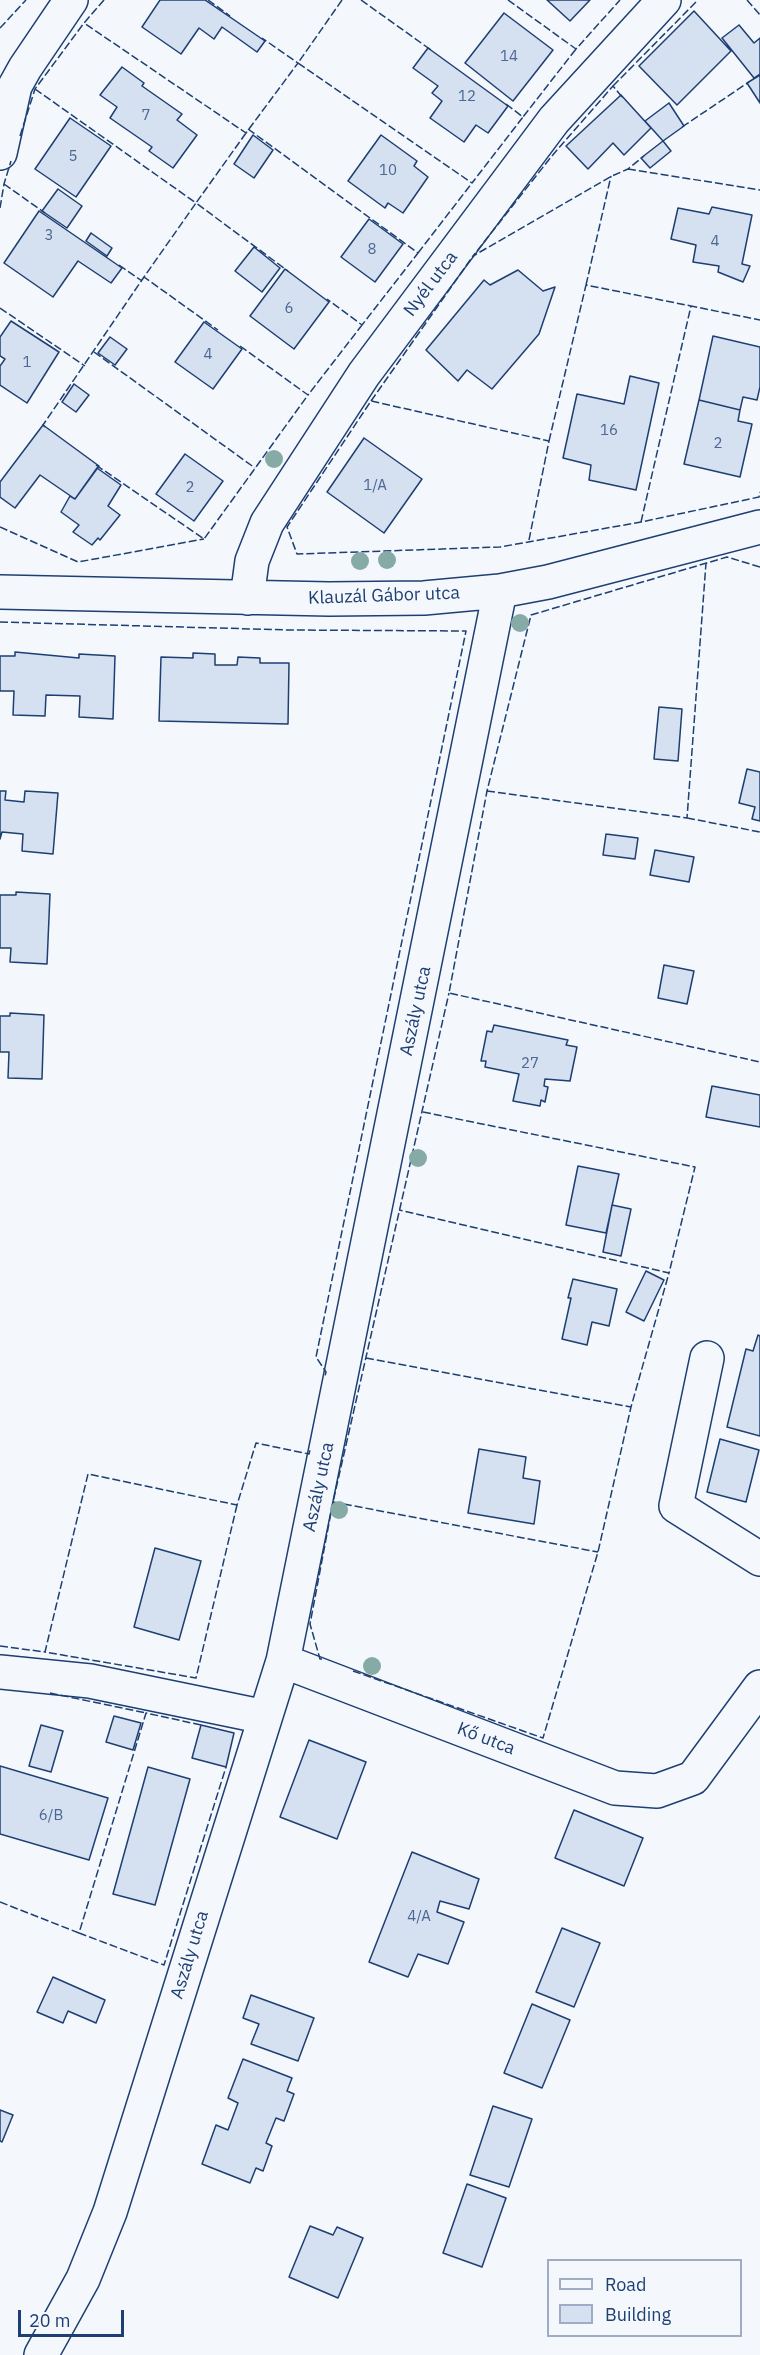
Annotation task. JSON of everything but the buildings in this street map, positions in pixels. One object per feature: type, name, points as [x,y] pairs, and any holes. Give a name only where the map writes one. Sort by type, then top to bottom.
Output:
[{"type":"street","points":[[0,153],[15,86],[71,0]]},
{"type":"street","name":"Nyél utca","points":[[247,598],[252,561],[267,523],[364,374],[554,120],[663,0]]},
{"type":"street","name":"Klauzál Gábor utca","points":[[0,592],[247,598],[424,598],[500,591],[548,582],[760,527]]},
{"type":"street","name":"Aszály utca","points":[[41,2355],[83,2279],[110,2212],[283,1661],[500,591]]},
{"type":"street","points":[[707,1358],[676,1506],[760,1558]]},
{"type":"street","name":"Kő utca","points":[[283,1661],[615,1788],[657,1791],[693,1778],[760,1688]]},
{"type":"street","points":[[0,1672],[90,1681],[265,1717]]},
{"type":"fence","points":[[0,28],[26,0]]},
{"type":"fence","points":[[104,0],[84,23],[246,133],[298,63],[262,38]]},
{"type":"fence","points":[[208,0],[230,16]]},
{"type":"fence","points":[[342,0],[298,63],[472,183],[523,117]]},
{"type":"fence","points":[[361,0],[431,50]]},
{"type":"fence","points":[[508,0],[576,49],[620,0]]},
{"type":"fence","points":[[613,86],[698,0]]},
{"type":"fence","points":[[747,0],[760,15]]},
{"type":"fence","points":[[20,136],[35,89],[84,23]]},
{"type":"fence","points":[[506,104],[523,117],[576,49]]},
{"type":"fence","points":[[682,127],[749,82]]},
{"type":"fence","points":[[622,97],[613,86],[551,157],[473,256],[628,169],[644,156]]},
{"type":"fence","points":[[35,89],[196,203],[144,277],[218,330]]},
{"type":"fence","points":[[248,129],[418,253],[362,325],[327,299]]},
{"type":"fence","points":[[246,133],[196,203],[288,271]]},
{"type":"fence","points":[[0,208],[11,161]]},
{"type":"fence","points":[[628,169],[760,190]]},
{"type":"fence","points":[[586,285],[611,176]]},
{"type":"fence","points":[[418,253],[472,183]]},
{"type":"fence","points":[[4,184],[45,213]]},
{"type":"fence","points":[[371,401],[473,256]]},
{"type":"fence","points":[[119,265],[142,281]]},
{"type":"fence","points":[[45,427],[43,425],[144,277]]},
{"type":"fence","points":[[549,441],[586,285],[691,306]]},
{"type":"fence","points":[[641,522],[691,306],[760,320]]},
{"type":"fence","points":[[0,308],[85,366]]},
{"type":"fence","points":[[240,346],[308,395],[362,325]]},
{"type":"fence","points":[[94,352],[255,468]]},
{"type":"fence","points":[[96,465],[204,539],[308,395]]},
{"type":"fence","points":[[529,540],[549,441],[371,401],[287,527],[297,554],[500,547],[641,522],[759,497],[760,492]]},
{"type":"fence","points":[[0,527],[78,562],[204,539]]},
{"type":"fence","points":[[760,567],[727,557],[531,615],[487,791],[449,993],[760,1062]]},
{"type":"fence","points":[[487,791],[687,818],[706,563]]},
{"type":"fence","points":[[0,622],[290,630],[466,631],[316,1357],[326,1372],[325,1376]]},
{"type":"fence","points":[[687,818],[760,832]]},
{"type":"fence","points":[[322,1659],[320,1659],[310,1624],[333,1502],[449,993]]},
{"type":"fence","points":[[423,1112],[695,1167],[669,1273]]},
{"type":"fence","points":[[353,1671],[543,1738],[598,1552],[631,1407],[669,1273],[399,1210]]},
{"type":"fence","points":[[366,1358],[631,1407]]},
{"type":"fence","points":[[237,1505],[196,1678],[45,1652],[88,1474],[237,1505],[256,1443],[309,1454],[310,1450]]},
{"type":"fence","points":[[333,1502],[598,1552]]},
{"type":"fence","points":[[0,1646],[45,1652]]},
{"type":"fence","points":[[50,1693],[146,1713]]},
{"type":"fence","points":[[201,1725],[146,1713],[79,1933],[164,1965],[226,1767]]},
{"type":"fence","points":[[0,1902],[79,1933]]}]
